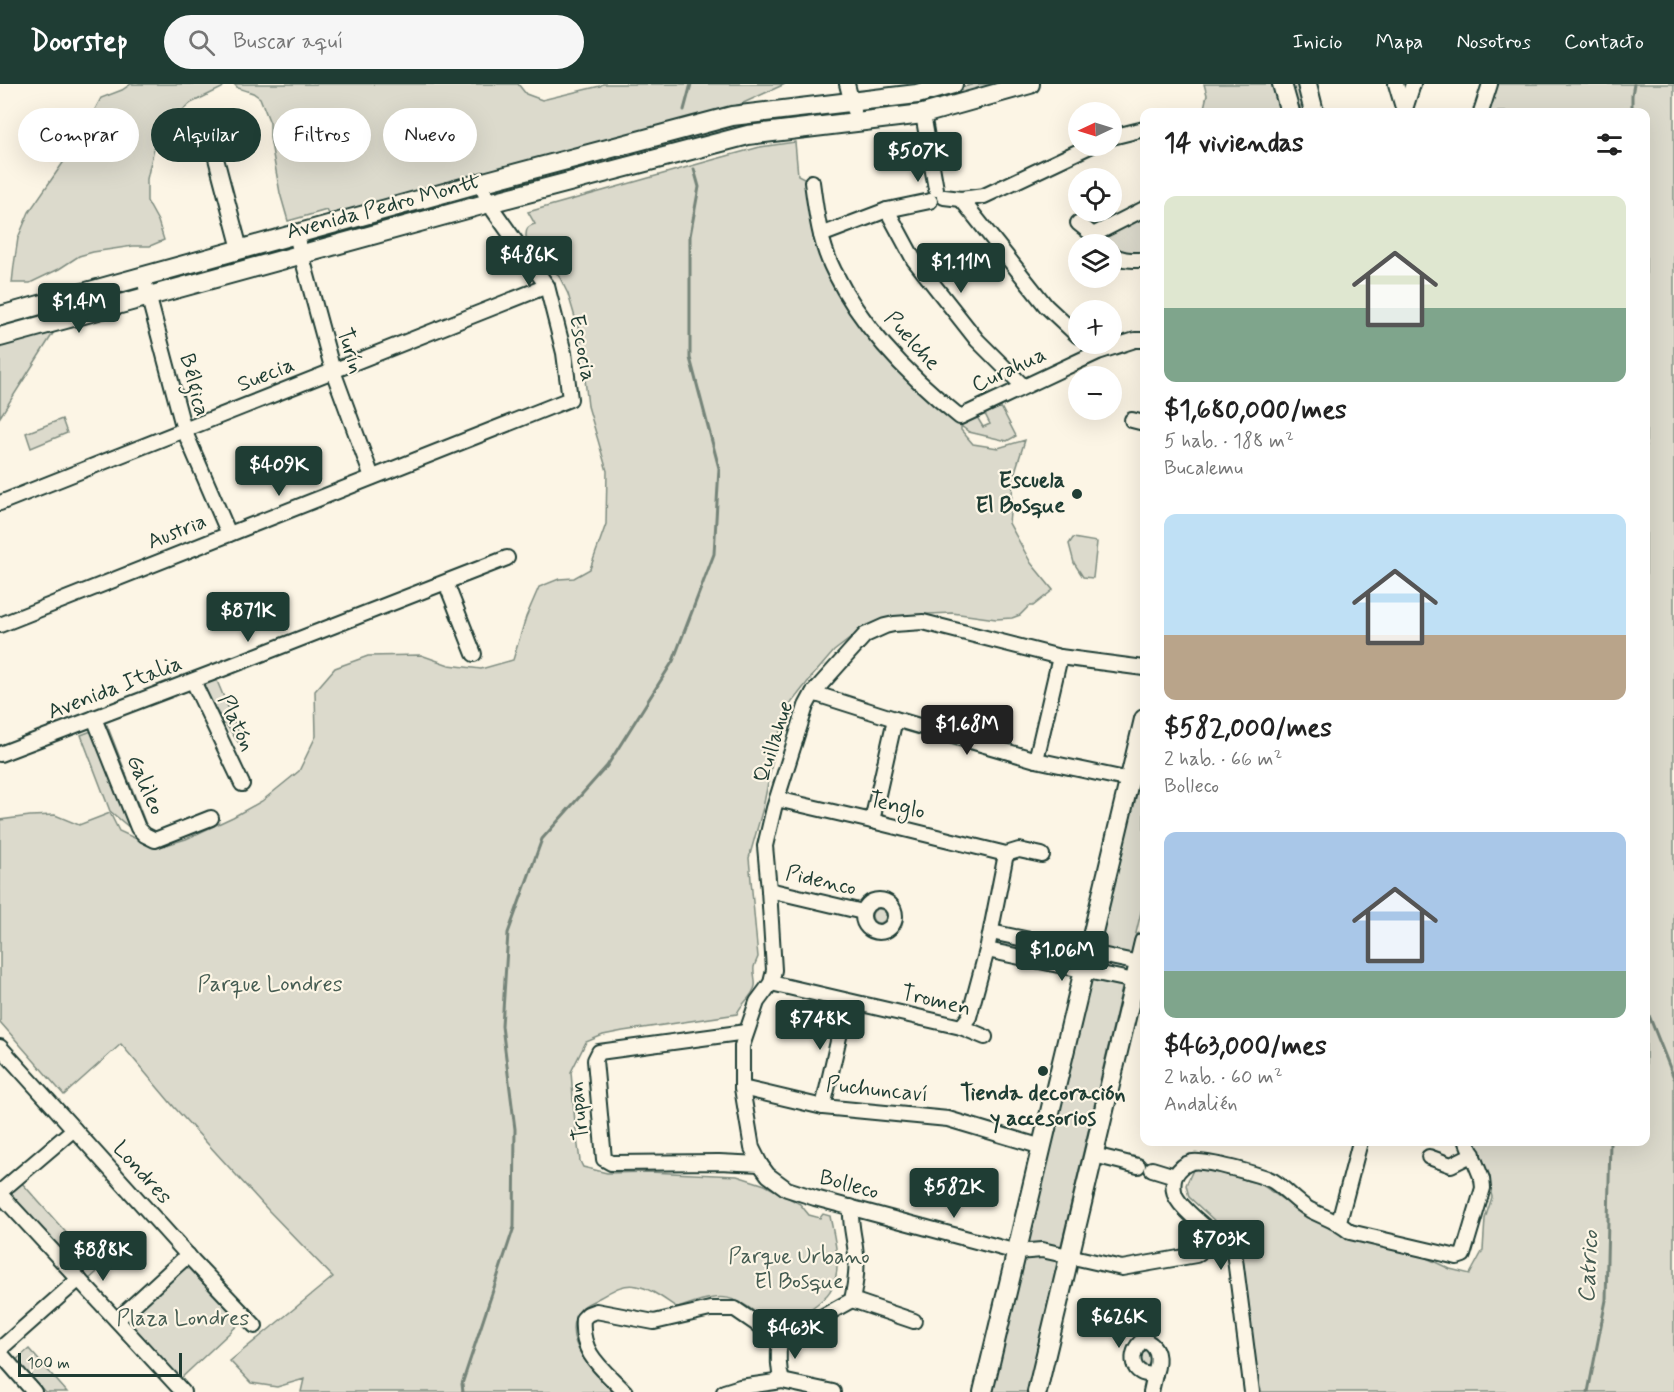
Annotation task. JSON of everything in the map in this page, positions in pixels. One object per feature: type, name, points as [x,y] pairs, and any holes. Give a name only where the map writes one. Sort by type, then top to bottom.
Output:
[{"type":"main road","name":"Avenida Pedro Montt","points":[[0,316],[732,116],[917,94],[953,84]]},
{"type":"main road","name":"Avenida Pedro Montt","points":[[0,337],[489,203],[748,135],[923,114],[1030,84]]},
{"type":"main road","points":[[1282,84],[1289,108]]},
{"type":"main road","points":[[1307,84],[1313,108]]},
{"type":"main road","points":[[983,1392],[1140,736]]},
{"type":"main road","points":[[1037,1392],[1140,977]]},
{"type":"street","points":[[847,84],[856,121]]},
{"type":"street","points":[[1396,84],[1403,108]]},
{"type":"street","points":[[1405,108],[1413,84]]},
{"type":"street","points":[[1482,108],[1490,84]]},
{"type":"street","points":[[923,114],[937,196]]},
{"type":"street","points":[[1122,134],[1140,130]]},
{"type":"street","points":[[821,236],[887,210],[937,196],[961,199],[984,196],[1069,156]]},
{"type":"street","points":[[217,162],[240,249]]},
{"type":"street","name":"Puelche","points":[[812,182],[821,236],[833,270],[860,314],[911,375],[960,417]]},
{"type":"street","name":"Escocia","points":[[480,183],[489,203],[547,286],[564,353],[570,399]]},
{"type":"street","points":[[979,221],[984,196]]},
{"type":"street","points":[[961,199],[1046,306],[1068,327]]},
{"type":"street","points":[[887,210],[914,260],[977,340],[1023,386]]},
{"type":"street","points":[[1105,234],[1140,212]]},
{"type":"street","points":[[1077,223],[1089,234]]},
{"type":"street","name":"Turín","points":[[296,234],[333,371],[372,477]]},
{"type":"street","points":[[1122,259],[1140,260]]},
{"type":"street","name":"Bélgica","points":[[143,276],[184,430],[229,534]]},
{"type":"street","name":"Suecia","points":[[0,503],[547,286]]},
{"type":"street","name":"Curahua","points":[[1122,342],[1140,340]]},
{"type":"street","name":"Curahua","points":[[960,417],[1082,354]]},
{"type":"street","name":"Austria","points":[[0,625],[570,399]]},
{"type":"street","name":"Avenida Italia","points":[[0,754],[507,558]]},
{"type":"street","points":[[446,583],[474,654]]},
{"type":"street","name":"Quillahue","points":[[742,1088],[742,1046],[757,1002],[771,983],[774,970],[765,846],[777,800],[806,706],[813,693],[865,635],[885,626],[923,622],[1060,657],[1140,667]]},
{"type":"street","points":[[1036,760],[1060,657]]},
{"type":"street","name":"Platón","points":[[193,681],[242,784]]},
{"type":"street","points":[[813,693],[1036,760],[1130,780]]},
{"type":"street","name":"Galileo","points":[[94,718],[138,828],[146,835],[155,840],[210,818]]},
{"type":"street","points":[[872,821],[895,719]]},
{"type":"street","name":"Tenglo","points":[[777,800],[1006,854],[1019,850],[1042,855]]},
{"type":"street","points":[[961,1027],[969,1017],[987,950],[1006,854]]},
{"type":"street","name":"Pidenco","points":[[769,890],[863,912]]},
{"type":"street","points":[[991,932],[1032,940],[1086,961],[1140,973]]},
{"type":"street","points":[[1028,958],[1032,940]]},
{"type":"street","points":[[987,950],[1028,958],[1086,961]]},
{"type":"street","name":"Tromen","points":[[771,983],[961,1027],[985,1037]]},
{"type":"street","points":[[823,1107],[847,1002]]},
{"type":"street","name":"Trupan","points":[[746,1032],[599,1052],[595,1060],[604,1159],[611,1163],[760,1164]]},
{"type":"street","name":"Londres","points":[[0,1047],[255,1326]]},
{"type":"street","name":"Puchuncaví","points":[[742,1088],[823,1107],[948,1119],[1042,1147]]},
{"type":"street","name":"Bolleco","points":[[742,1088],[752,1148],[760,1164],[768,1175],[787,1189],[815,1198],[1017,1252],[1042,1250],[1122,1268],[1196,1255],[1220,1238]]},
{"type":"street","points":[[74,1129],[0,1193],[183,1392]]},
{"type":"street","points":[[1338,1222],[1359,1146]]},
{"type":"street","points":[[1252,1392],[1234,1251],[1187,1210],[1175,1196],[1173,1184],[1181,1168],[1198,1161],[1246,1172],[1274,1182],[1310,1210],[1338,1222],[1350,1232],[1457,1257],[1463,1255],[1483,1188],[1482,1179],[1470,1148],[1451,1165],[1429,1157]]},
{"type":"street","points":[[1094,1155],[1175,1176]]},
{"type":"street","points":[[851,1207],[857,1275],[852,1300]]},
{"type":"street","points":[[117,1320],[188,1255]]},
{"type":"street","points":[[34,1392],[0,1351],[79,1279]]},
{"type":"street","points":[[782,1381],[778,1349],[780,1340],[852,1300],[914,1321]]},
{"type":"street","points":[[625,1392],[587,1351],[582,1337],[582,1327],[583,1319],[588,1314],[596,1311],[654,1322],[710,1309],[735,1309],[780,1340]]},
{"type":"street","points":[[1151,1392],[1155,1374]]},
{"type":"street","points":[[724,1392],[740,1387],[782,1381],[834,1392]]},
{"type":"green space","points":[[131,84],[225,84],[222,88],[185,108],[151,108],[151,161],[147,179],[147,201],[158,221],[164,240],[150,246],[93,252],[79,256],[30,283],[12,283],[18,238],[29,212],[64,162],[139,162],[139,108],[96,108],[101,98]]},
{"type":"green space","points":[[234,84],[518,84],[526,94],[542,100],[603,84],[785,84],[728,110],[333,222],[327,210],[288,221],[274,162],[371,162],[371,108],[273,108],[273,154],[270,123],[260,98]]},
{"type":"green space","points":[[974,84],[1001,84],[921,107],[864,114],[863,110],[868,107],[919,100]]},
{"type":"green space","points":[[1204,84],[1272,84],[1279,108],[1204,108],[1207,95]]},
{"type":"green space","points":[[1287,84],[1302,84],[1308,108],[1294,105]]},
{"type":"green space","points":[[1496,84],[1674,84],[1674,1392],[1262,1392],[1257,1382],[1239,1245],[1229,1239],[1217,1223],[1189,1197],[1186,1185],[1193,1170],[1207,1166],[1259,1183],[1303,1213],[1403,1247],[1450,1269],[1470,1274],[1483,1250],[1485,1219],[1492,1197],[1477,1146],[1650,1146],[1650,108],[1489,108]]},
{"type":"green space","points":[[845,111],[845,115],[735,129],[491,194],[487,193],[492,186],[752,117]]},
{"type":"green space","points":[[795,142],[798,175],[812,182],[821,235],[860,314],[960,417],[961,425],[977,417],[983,427],[990,424],[985,414],[1001,407],[1016,436],[1007,441],[969,432],[961,426],[961,430],[973,444],[998,448],[1025,440],[1014,475],[1009,523],[1031,563],[1053,590],[1020,615],[1012,618],[996,619],[952,613],[907,615],[888,619],[859,632],[834,651],[788,707],[776,743],[763,808],[749,858],[758,957],[754,967],[755,984],[752,994],[737,1014],[623,1031],[603,1035],[586,1042],[571,1072],[575,1123],[580,1161],[583,1167],[607,1173],[649,1172],[737,1176],[765,1185],[800,1204],[809,1215],[820,1218],[823,1214],[830,1216],[837,1254],[834,1283],[828,1294],[815,1306],[792,1322],[778,1325],[771,1325],[747,1306],[728,1298],[707,1299],[678,1308],[643,1287],[632,1285],[613,1290],[582,1308],[574,1321],[573,1332],[576,1343],[589,1366],[613,1392],[301,1392],[304,1379],[277,1387],[251,1383],[230,1361],[333,1277],[174,1107],[121,1044],[64,1095],[0,1022],[0,820],[55,815],[79,825],[110,813],[119,831],[156,848],[186,839],[262,801],[299,771],[316,736],[315,691],[335,668],[368,656],[421,655],[449,665],[481,669],[513,660],[526,617],[539,587],[559,579],[574,578],[590,569],[606,524],[607,471],[588,406],[580,334],[568,294],[560,278],[543,254],[526,237],[528,228],[535,224],[528,212],[760,147]]},
{"type":"green space","points":[[476,189],[480,196],[318,242],[315,234]]},
{"type":"green space","points":[[1140,216],[1140,255],[1122,253],[1122,234],[1107,234]]},
{"type":"green space","points":[[286,243],[288,249],[164,285],[162,278]]},
{"type":"green space","points":[[130,285],[131,290],[2,326],[2,322]]},
{"type":"green space","points":[[55,330],[52,335],[0,417],[0,346]]},
{"type":"green space","points":[[62,419],[67,433],[31,448],[26,433]]},
{"type":"green space","points":[[1073,538],[1097,542],[1093,578],[1083,577],[1074,563],[1069,544]]},
{"type":"green space","points":[[215,676],[242,741],[238,742],[197,683]]},
{"type":"green space","points":[[107,725],[147,827],[136,833],[110,811],[81,735]]},
{"type":"green space","points":[[1140,772],[1140,917],[1131,954],[1099,948]]},
{"type":"green space","points":[[876,909],[882,909],[886,916],[882,923],[876,923],[872,919],[872,913]]},
{"type":"green space","points":[[998,941],[1070,955],[1070,960],[998,946]]},
{"type":"green space","points":[[1090,973],[1124,980],[1060,1250],[1025,1244]]},
{"type":"green space","points":[[21,1182],[95,1265],[93,1268],[97,1272],[87,1281],[8,1193]]},
{"type":"green space","points":[[1023,1254],[1061,1259],[1030,1392],[990,1392]]},
{"type":"green space","name":"Plaza Londres","points":[[185,1261],[243,1320],[176,1383],[118,1322]]},
{"type":"green space","points":[[1143,1347],[1147,1347],[1150,1355],[1150,1363],[1146,1367],[1141,1366],[1140,1360]]},
{"type":"green space","points":[[29,1349],[67,1392],[45,1392],[16,1360]]},
{"type":"waterway","points":[[684,110],[691,84]]},
{"type":"waterway","points":[[1632,108],[1634,84]]},
{"type":"waterway","points":[[463,1392],[462,1384],[514,1227],[515,1129],[502,1026],[508,933],[542,839],[607,766],[673,661],[714,554],[719,468],[690,358],[690,236],[699,187],[694,169]]},
{"type":"waterway","points":[[1650,1018],[1674,1078]]},
{"type":"waterway","name":"Catrico","points":[[1588,1392],[1606,1300],[1610,1146]]},
{"type":"place","name":"Escuela El Bosque","points":[[1077,494]]},
{"type":"place","name":"Tienda decoración y accesorios","points":[[1043,1071]]},
{"type":"park label","name":"Parque Londres","points":[[270,985]]},
{"type":"park label","name":"Parque Urbano El Bosque","points":[[799,1270]]}]
